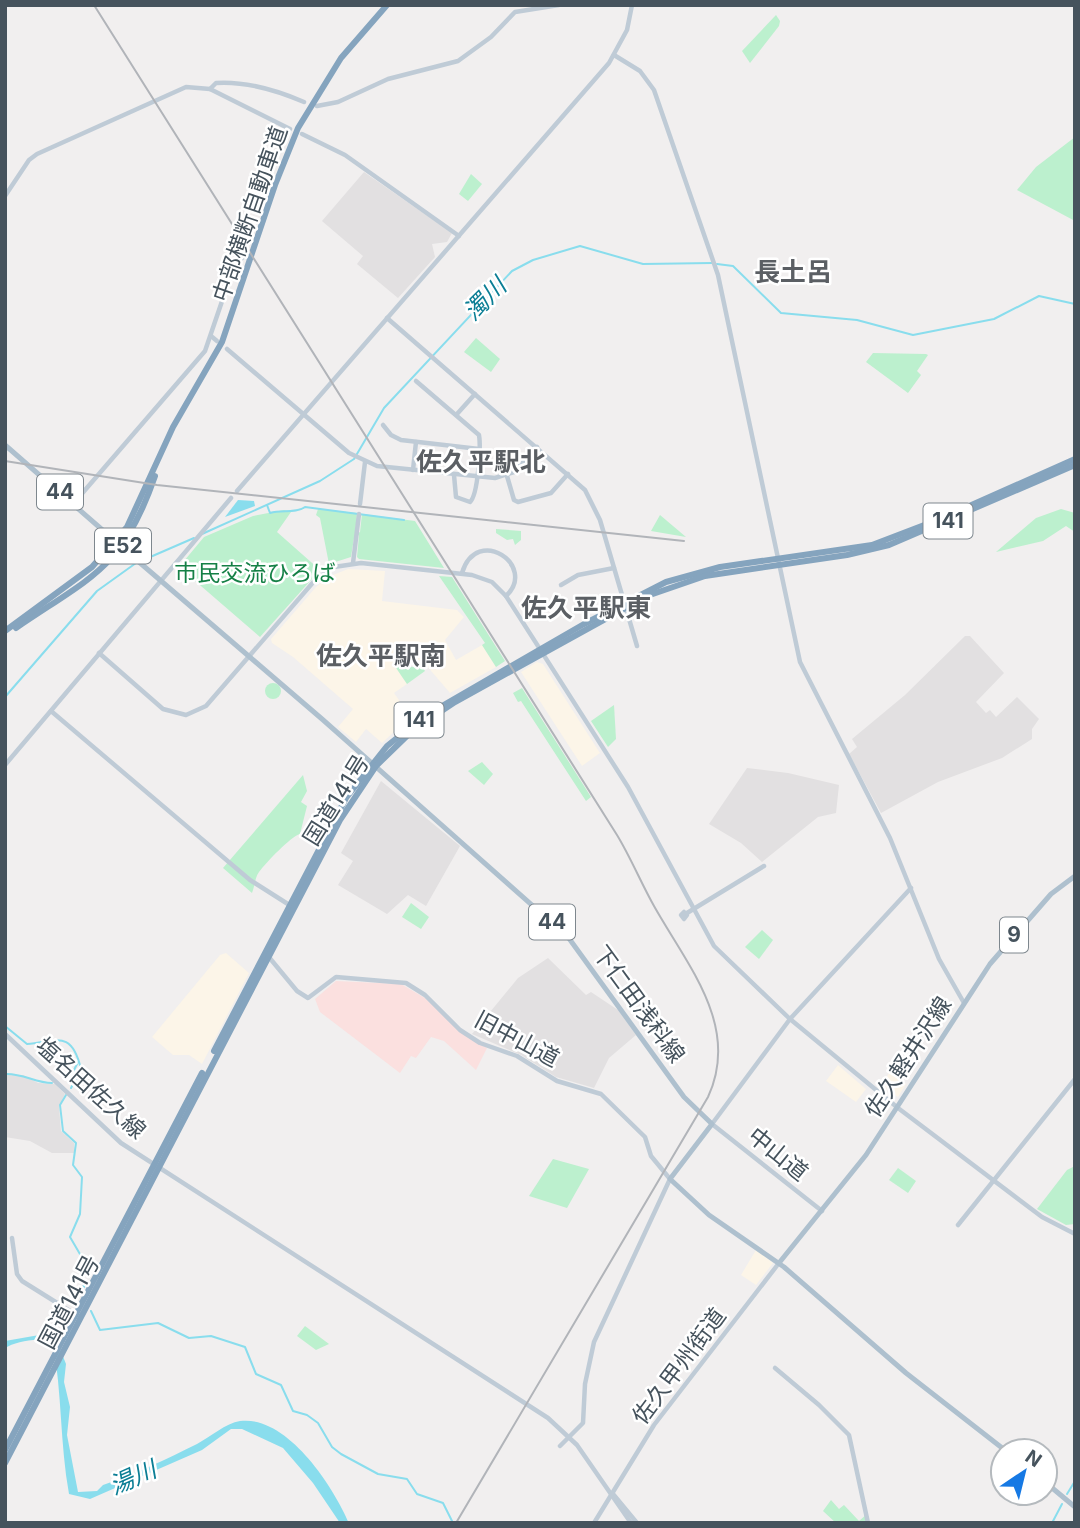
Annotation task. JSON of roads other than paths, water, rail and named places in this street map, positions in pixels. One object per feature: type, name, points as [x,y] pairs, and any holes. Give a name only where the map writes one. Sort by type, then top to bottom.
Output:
[{"type":"highway","name":"中部横断自動車道","points":[[5,634],[88,581],[120,551],[139,520],[184,410],[222,342],[275,185],[303,118],[341,58],[387,5]]},
{"type":"highway","name":"国道141号","points":[[5,1463],[48,1374],[342,805],[394,739],[423,717],[625,604],[689,574],[858,549],[886,541],[1075,458]]},
{"type":"highway","name":"国道141号","points":[[777,562],[847,555],[889,545],[1075,465]]},
{"type":"highway","name":"国道141号","points":[[5,1450],[48,1374]]},
{"type":"main road","name":"44","points":[[5,445],[114,540]]},
{"type":"main road","name":"下仁田浅科線","points":[[125,550],[374,764],[568,937],[684,1097],[712,1124]]},
{"type":"main road","name":"佐久軽井沢線","points":[[779,1264],[898,1108],[990,964],[1042,903],[1075,877]]},
{"type":"main road","points":[[712,1124],[670,1179],[718,1223],[779,1264],[838,1311],[906,1373],[989,1438]]},
{"type":"main road","points":[[1059,1494],[1075,1507]]},
{"type":"street","points":[[317,106],[338,102],[388,79],[458,61],[491,37],[515,12],[559,5]]},
{"type":"street","points":[[237,491],[614,55],[627,30],[632,5]]},
{"type":"street","points":[[614,55],[643,74],[654,90],[714,262],[802,668],[885,828],[939,959],[964,1003]]},
{"type":"street","points":[[210,89],[216,83],[240,83],[265,87],[304,102]]},
{"type":"street","points":[[5,196],[29,160],[37,154],[174,90],[197,86],[210,89],[290,129]]},
{"type":"street","points":[[302,134],[345,155],[459,236]]},
{"type":"street","points":[[73,504],[205,351],[233,272],[238,261],[246,255]]},
{"type":"street","points":[[387,318],[568,474],[591,499],[602,525],[637,646]]},
{"type":"street","points":[[211,336],[217,341]]},
{"type":"street","points":[[227,349],[352,455],[365,462],[454,475],[507,476],[521,466],[537,447]]},
{"type":"street","points":[[416,381],[479,435],[475,496],[468,502],[459,501],[454,495],[454,475]]},
{"type":"street","points":[[457,414],[475,394]]},
{"type":"street","points":[[383,425],[394,437],[479,449]]},
{"type":"street","points":[[413,470],[416,442]]},
{"type":"street","points":[[360,504],[365,462]]},
{"type":"street","points":[[507,476],[514,500],[518,502],[551,493],[568,474]]},
{"type":"street","points":[[5,765],[231,498]]},
{"type":"street","points":[[353,563],[359,514]]},
{"type":"street","points":[[463,573],[467,562],[476,554],[489,551],[499,553],[508,559],[515,572],[514,584],[506,596]]},
{"type":"street","points":[[99,653],[163,709],[186,715],[202,709],[319,576],[334,567],[353,563],[463,573],[486,579],[506,596],[634,797],[714,946],[790,1019],[898,1108],[1050,1222],[1075,1234]]},
{"type":"street","points":[[561,584],[578,576],[614,568]]},
{"type":"street","points":[[51,710],[250,880],[291,906]]},
{"type":"street","points":[[687,914],[764,866]]},
{"type":"street","points":[[712,1124],[790,1019],[911,888]]},
{"type":"street","name":"旧中山道","points":[[266,954],[297,991],[308,999],[336,977],[406,983],[425,995],[463,1031],[480,1043],[517,1056],[557,1081],[605,1097],[645,1137],[651,1156],[670,1179]]},
{"type":"street","name":"塩名田佐久線","points":[[5,1034],[109,1133],[157,1167],[524,1401],[570,1437],[612,1493]]},
{"type":"street","points":[[958,1225],[1075,1079]]},
{"type":"street","name":"中山道","points":[[712,1124],[822,1211]]},
{"type":"street","points":[[560,1446],[580,1428],[584,1416],[585,1384],[594,1342],[670,1179]]},
{"type":"street","points":[[12,1238],[17,1274],[22,1281],[79,1316]]},
{"type":"street","name":"佐久甲州街道","points":[[594,1523],[654,1424],[779,1264]]},
{"type":"street","points":[[775,1368],[828,1413],[850,1438],[868,1523]]},
{"type":"street","points":[[612,1493],[631,1523]]},
{"type":"street","points":[[612,1493],[637,1523]]},
{"type":"water","points":[[238,500],[254,501],[255,506],[225,517]]},
{"type":"water","name":"湯川","points":[[45,1334],[56,1339],[66,1364],[64,1382],[70,1407],[67,1435],[78,1492],[97,1491],[103,1485],[197,1444],[235,1422],[258,1422],[275,1429],[306,1456],[332,1491],[349,1523],[340,1523],[313,1483],[283,1448],[242,1429],[231,1429],[202,1450],[90,1499],[69,1494],[53,1343],[29,1340],[5,1348],[5,1341]]},
{"type":"waterway","name":"濁川","points":[[202,534],[320,481],[354,459],[384,408],[512,271],[533,260],[580,246],[643,264],[712,263]]},
{"type":"waterway","name":"濁川","points":[[717,264],[733,266],[781,313],[857,320],[913,335],[994,319],[1039,296],[1075,304]]},
{"type":"waterway","points":[[267,505],[270,513],[305,507],[404,520]]},
{"type":"waterway","name":"濁川","points":[[141,561],[194,538]]},
{"type":"waterway","name":"濁川","points":[[5,697],[97,591],[136,563]]},
{"type":"waterway","points":[[5,1026],[27,1044],[53,1040],[67,1042],[77,1056],[81,1069],[71,1088]]},
{"type":"waterway","points":[[68,1082],[78,1062]]},
{"type":"waterway","points":[[5,1074],[52,1083]]},
{"type":"waterway","points":[[66,1095],[60,1105],[63,1131],[76,1143],[73,1165],[82,1177],[80,1214],[70,1237],[84,1261],[81,1274],[84,1287]]},
{"type":"waterway","points":[[91,1311],[100,1330],[158,1323],[189,1338],[211,1336],[245,1347],[256,1374],[281,1385],[293,1411],[307,1415],[318,1423],[332,1447],[378,1474],[407,1479],[417,1494],[443,1503],[453,1523]]},
{"type":"waterway","points":[[1067,1494],[1075,1481]]},
{"type":"waterway","points":[[1052,1523],[1062,1504]]},
{"type":"railway","points":[[94,5],[617,835],[706,997],[714,1021],[718,1046],[717,1071],[708,1097],[456,1523]]},
{"type":"railway","points":[[5,461],[157,485],[684,541]]},
{"type":"district","name":"長土呂","points":[[793,272]]},
{"type":"district","name":"佐久平駅北","points":[[481,462]]},
{"type":"district","name":"佐久平駅東","points":[[586,608]]},
{"type":"district","name":"佐久平駅南","points":[[381,656]]},
{"type":"park label","name":"市民交流ひろば","points":[[255,573]]}]
